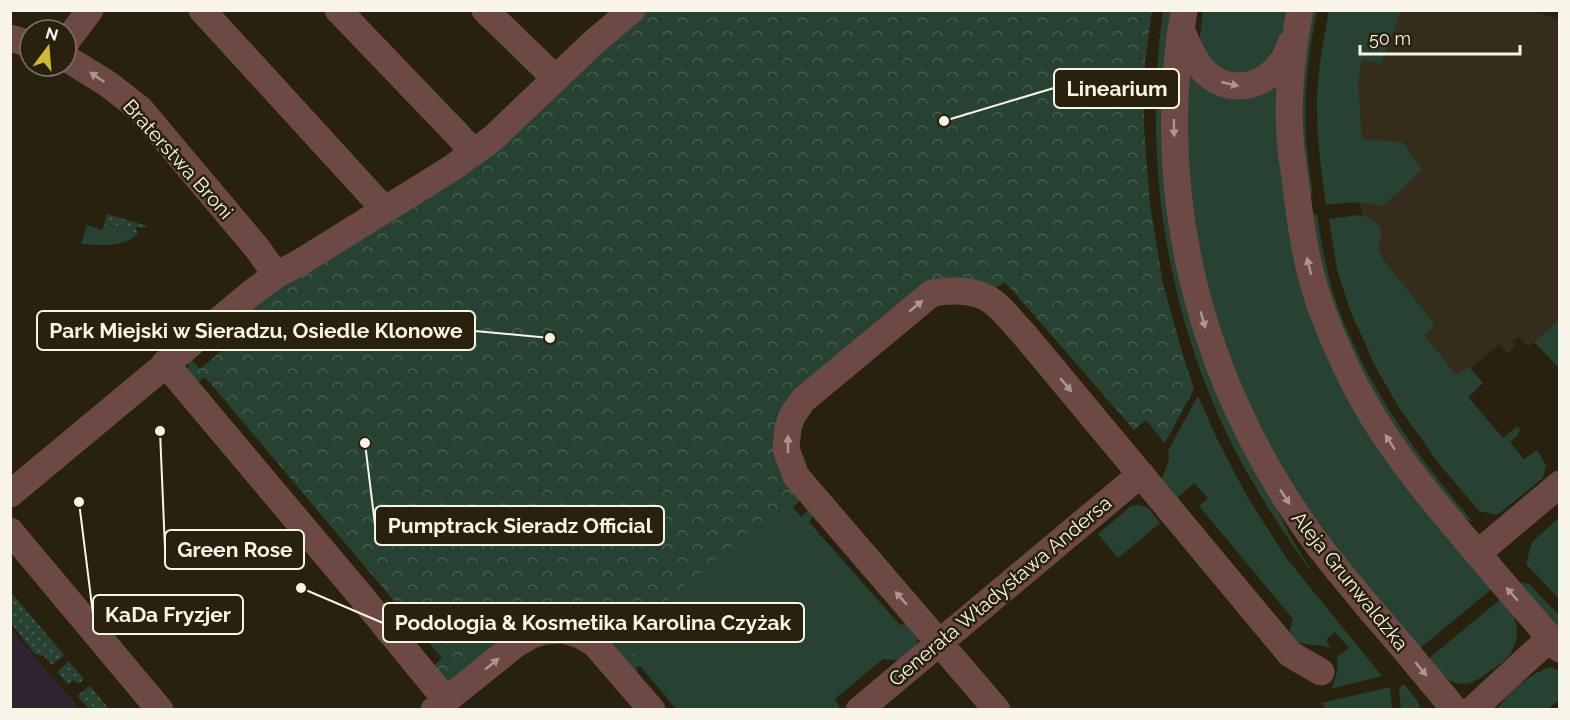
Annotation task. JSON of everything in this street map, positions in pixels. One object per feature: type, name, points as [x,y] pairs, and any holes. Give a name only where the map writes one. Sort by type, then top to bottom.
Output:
[{"type":"street","points":[[78,26],[90,10]]},
{"type":"street","points":[[202,10],[384,209]]},
{"type":"street","points":[[338,10],[474,153]]},
{"type":"street","points":[[485,10],[555,78]]},
{"type":"street","points":[[10,494],[254,291],[276,275],[299,263],[474,153],[632,10]]},
{"type":"street","name":"Aleja Grunwaldzka","points":[[1182,19],[1196,61],[1205,72],[1221,82],[1245,87],[1258,83],[1280,64],[1298,23]]},
{"type":"street","name":"Aleja Grunwaldzka","points":[[1182,19],[1175,78],[1173,126],[1181,215],[1191,277],[1208,336],[1233,401],[1257,451],[1306,529],[1329,560],[1455,710]]},
{"type":"street","name":"Aleja Grunwaldzka","points":[[1298,23],[1291,71],[1290,136],[1300,225],[1309,267],[1342,358],[1370,411],[1412,474],[1555,644]]},
{"type":"street","name":"Braterstwa Broni","points":[[78,65],[108,84],[140,109],[257,248],[276,275]]},
{"type":"street","points":[[997,710],[796,476],[786,448],[792,416],[803,400],[932,293],[968,291],[992,301],[1023,333],[1290,654],[1321,672]]},
{"type":"street","points":[[165,363],[440,705],[516,644],[545,631],[564,630],[594,643],[652,710]]},
{"type":"street","name":"Generała Władysława Andersa","points":[[859,710],[1141,474]]},
{"type":"street","points":[[1478,553],[1560,484]]},
{"type":"street","points":[[10,531],[160,710]]},
{"type":"street","points":[[1472,710],[1555,644]]},
{"type":"shaded area","points":[[1359,10],[1529,10],[1559,20],[1559,320],[1528,347],[1519,337],[1513,342],[1516,346],[1508,353],[1499,344],[1436,400],[1370,253],[1354,173]]},
{"type":"shaded area","points":[[11,630],[80,709],[11,709]]},
{"type":"green space","points":[[644,11],[1152,11],[1145,62],[1144,128],[1150,204],[1163,284],[1194,389],[1165,443],[1146,420],[1134,430],[1005,282],[991,291],[960,282],[792,399],[799,491],[630,630],[640,687],[560,624],[464,681],[446,682],[431,668],[442,658],[205,377],[193,386],[187,371],[190,358],[200,369],[259,319],[249,305]]},
{"type":"green space","points":[[1163,11],[1170,11],[1164,65],[1163,148],[1271,497],[1290,536],[1316,578],[1275,519],[1238,456],[1193,350],[1178,295],[1166,239],[1159,182],[1156,125],[1157,68]]},
{"type":"green space","points":[[1203,11],[1289,11],[1285,29],[1261,69],[1224,75],[1200,46]]},
{"type":"green space","points":[[1313,11],[1317,11],[1307,74],[1305,121],[1313,197],[1307,181],[1302,105]]},
{"type":"green space","points":[[1329,11],[1401,11],[1381,64],[1362,59],[1358,82],[1362,139],[1402,142],[1422,169],[1383,207],[1362,203],[1326,205],[1317,124],[1317,99],[1320,61]]},
{"type":"green space","points":[[1187,76],[1277,86],[1301,282],[1493,588],[1419,649],[1302,505],[1237,381],[1204,278],[1188,179]]},
{"type":"green space","points":[[1310,212],[1317,215],[1333,294],[1365,368],[1407,437],[1473,522],[1464,518],[1439,491],[1386,418],[1360,371],[1333,309]]},
{"type":"green space","points":[[107,214],[147,226],[145,228],[135,227],[138,234],[135,236],[131,226],[104,225]]},
{"type":"green space","points":[[1359,215],[1377,223],[1381,234],[1379,249],[1383,259],[1434,323],[1424,335],[1456,375],[1468,367],[1483,383],[1468,397],[1503,438],[1518,426],[1520,430],[1518,435],[1510,442],[1524,459],[1537,450],[1546,465],[1543,478],[1497,515],[1479,511],[1440,465],[1398,406],[1375,366],[1350,310],[1337,270],[1329,219]]},
{"type":"green space","points":[[87,225],[102,230],[104,225],[131,226],[135,236],[116,244],[81,244]]},
{"type":"green space","points":[[1559,320],[1559,368],[1534,342]]},
{"type":"green space","points":[[1198,396],[1217,439],[1248,498],[1287,559],[1382,676],[1331,689],[1337,673],[1337,657],[1349,648],[1335,632],[1326,640],[1331,648],[1296,643],[1289,635],[1293,619],[1199,506],[1208,498],[1194,483],[1177,498],[1161,482],[1169,459],[1168,451]]},
{"type":"green space","points":[[748,481],[805,496],[793,507],[801,517],[813,506],[814,511],[809,522],[900,625],[916,622],[918,639],[912,652],[903,661],[883,659],[835,699],[839,709],[677,710],[640,666],[633,667],[557,619]]},
{"type":"green space","points":[[1139,505],[1148,508],[1160,523],[1118,558],[1098,534],[1131,506]]},
{"type":"green space","points":[[1559,518],[1559,599],[1526,564],[1532,542]]},
{"type":"green space","points":[[1523,582],[1526,585],[1528,583],[1559,615],[1559,630],[1520,584]]},
{"type":"green space","points":[[10,591],[64,655],[52,665],[44,656],[35,654],[11,623]]},
{"type":"green space","points":[[1502,598],[1512,612],[1517,627],[1516,642],[1508,657],[1474,681],[1461,684],[1448,679],[1428,659]]},
{"type":"green space","points":[[69,661],[84,679],[78,684],[74,680],[68,684],[57,672]]},
{"type":"green space","points":[[1550,667],[1559,670],[1559,700],[1548,709],[1497,710],[1520,684]]},
{"type":"green space","points":[[1404,684],[1421,709],[1401,709],[1399,688]]},
{"type":"green space","points":[[90,686],[109,709],[89,709],[77,696]]},
{"type":"green space","points":[[1390,687],[1392,709],[1326,709],[1321,703]]},
{"type":"place","name":"Linearium","points":[[944,121]]},
{"type":"place","name":"Park Miejski w Sieradzu, Osiedle Klonowe","points":[[550,338]]},
{"type":"place","name":"Green Rose","points":[[160,431]]},
{"type":"place","name":"Pumptrack Sieradz Official","points":[[365,443]]},
{"type":"place","name":"KaDa Fryzjer","points":[[79,502]]},
{"type":"place","name":"Podologia & Kosmetika Karolina Czyżak","points":[[301,588]]}]
